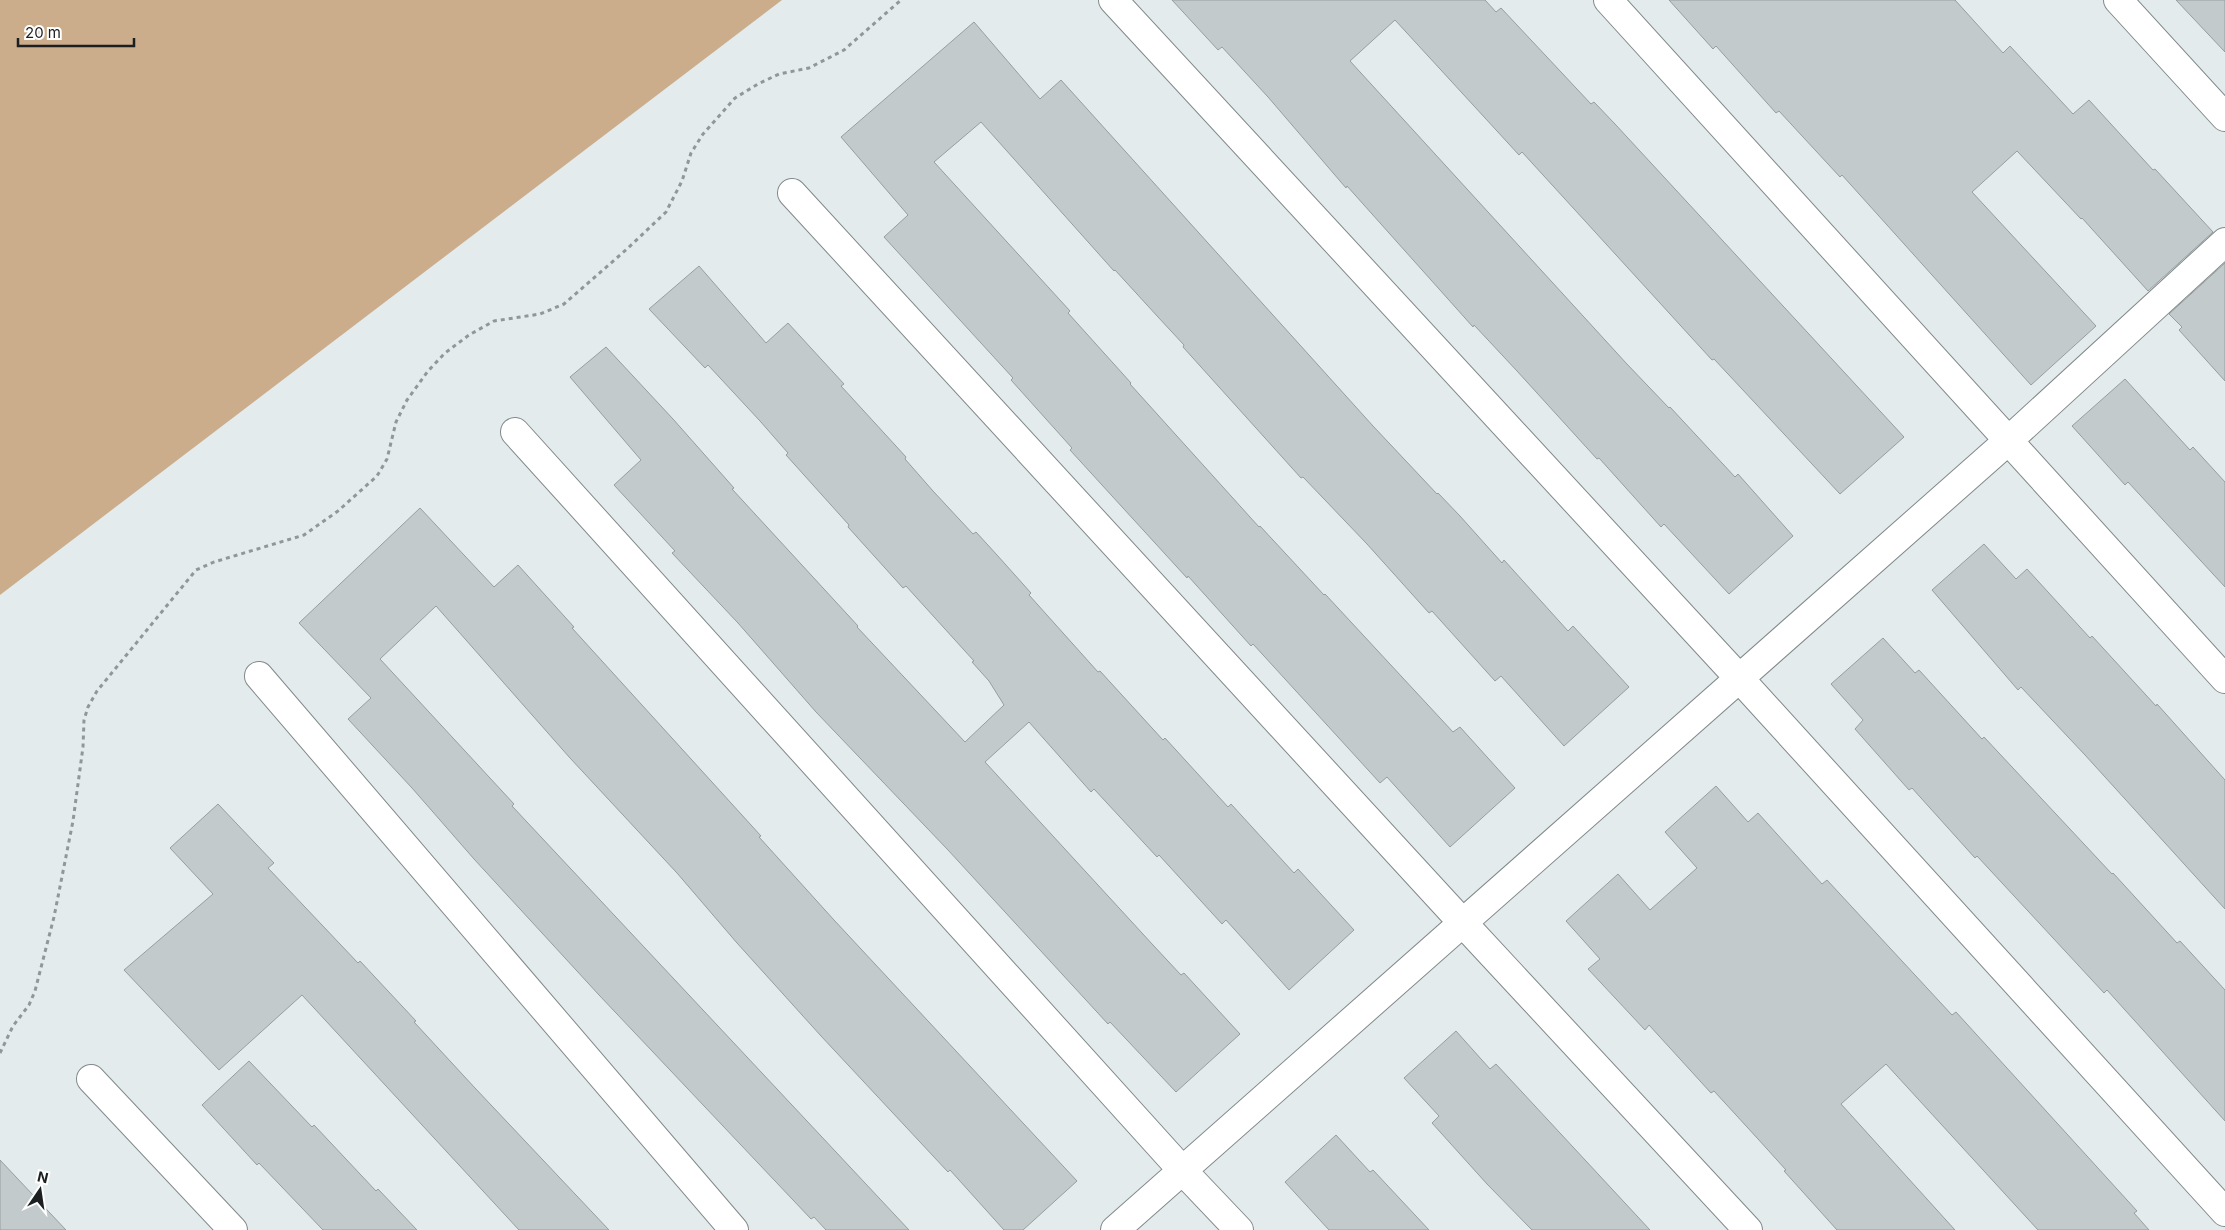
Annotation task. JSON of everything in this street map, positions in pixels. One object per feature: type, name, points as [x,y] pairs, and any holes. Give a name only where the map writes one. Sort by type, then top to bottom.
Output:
[{"type":"street","points":[[1113,0],[1739,678],[2225,1212]]},
{"type":"street","points":[[1608,0],[2225,679]]},
{"type":"street","points":[[2118,0],[2225,117]]},
{"type":"street","points":[[792,193],[1462,922],[1748,1230]]},
{"type":"street","points":[[1115,1230],[2009,440],[2225,242]]},
{"type":"street","points":[[515,432],[1182,1170],[1239,1230]]},
{"type":"street","points":[[259,676],[734,1230]]},
{"type":"street","points":[[91,1079],[233,1230]]},
{"type":"path","points":[[0,1053],[13,1026],[29,1005],[35,991],[54,917],[72,821],[83,748],[84,720],[88,707],[97,691],[177,592],[196,570],[214,562],[304,535],[338,512],[376,476],[387,459],[396,422],[407,400],[428,371],[444,354],[469,335],[494,321],[540,314],[564,304],[627,250],[666,212],[682,181],[691,153],[704,134],[735,98],[780,74],[808,68],[844,50],[901,0]]},
{"type":"shaded area","points":[[0,0],[782,0],[0,595]]},
{"type":"building","points":[[1172,0],[1485,0],[1496,12],[1501,8],[1591,104],[1594,102],[1615,124],[1904,437],[1840,494],[1714,359],[1712,360],[1522,152],[1519,155],[1395,20],[1350,61],[1626,363],[1735,477],[1738,474],[1793,536],[1729,594],[1664,524],[1661,527],[1474,325],[1473,327],[1347,186],[1346,188],[1268,97],[1222,47],[1218,50]]},
{"type":"building","points":[[1669,0],[1955,0],[2003,53],[2010,46],[2073,114],[2089,100],[2213,232],[2148,291],[2082,218],[2017,151],[1972,192],[2096,326],[2031,385],[1842,175],[1840,177],[1779,111],[1776,113],[1716,46],[1713,49]]},
{"type":"building","points":[[2176,0],[2225,0],[2225,52]]},
{"type":"building","points":[[974,22],[1040,99],[1061,80],[1373,426],[1460,516],[1502,563],[1504,560],[1568,631],[1573,626],[1629,687],[1564,746],[1501,676],[1495,681],[1432,611],[1429,613],[1367,544],[1303,477],[1301,478],[1183,347],[1184,345],[1114,271],[981,122],[934,162],[1070,311],[1068,313],[1130,384],[1259,527],[1325,594],[1453,732],[1460,727],[1515,788],[1450,847],[1387,777],[1380,783],[1253,644],[1251,646],[1188,576],[1187,578],[1070,450],[1072,448],[1011,380],[1013,378],[884,237],[908,215],[841,137]]},
{"type":"building","points":[[2225,263],[2225,381],[2179,330],[2182,327],[2169,314]]},
{"type":"building","points":[[699,266],[766,343],[788,323],[844,384],[841,386],[906,457],[905,459],[933,491],[973,534],[976,532],[997,555],[1031,593],[1029,595],[1098,672],[1100,671],[1163,740],[1165,738],[1228,807],[1231,804],[1294,873],[1298,869],[1354,930],[1289,990],[1226,920],[1222,924],[1159,855],[1157,857],[1094,789],[1091,792],[1029,722],[985,762],[1181,975],[1184,973],[1240,1034],[1176,1092],[1110,1022],[1108,1024],[948,850],[816,712],[738,623],[672,553],[675,551],[614,485],[641,460],[570,377],[606,347],[673,419],[734,488],[732,489],[857,627],[965,742],[1004,705],[989,681],[972,662],[974,661],[906,586],[903,588],[848,527],[849,525],[786,455],[788,453],[760,421],[708,365],[705,368],[649,309]]},
{"type":"building","points":[[2125,379],[2190,450],[2193,447],[2225,482],[2225,587],[2128,482],[2125,485],[2072,426]]},
{"type":"building","points":[[420,508],[494,587],[518,565],[574,627],[572,628],[761,836],[759,837],[834,920],[1077,1181],[1023,1230],[1004,1230],[950,1170],[948,1172],[821,1036],[677,873],[570,758],[436,606],[380,659],[514,804],[512,806],[909,1230],[826,1230],[814,1217],[811,1219],[599,995],[348,719],[371,698],[299,623]]},
{"type":"building","points":[[1984,544],[2016,579],[2027,569],[2090,638],[2092,636],[2156,706],[2157,704],[2225,780],[2225,909],[2021,687],[2018,690],[1932,590]]},
{"type":"building","points":[[1883,638],[1915,673],[1919,670],[1982,739],[1984,737],[2177,943],[2180,941],[2225,990],[2225,1121],[2107,990],[2104,993],[1977,856],[1975,858],[1912,788],[1909,790],[1855,729],[1863,720],[1831,684]]},
{"type":"building","points":[[1716,786],[1748,822],[1758,813],[1822,884],[1827,880],[1952,1015],[1956,1012],[2137,1211],[2134,1213],[2149,1230],[2038,1230],[1886,1064],[1841,1104],[1955,1230],[1837,1230],[1784,1171],[1786,1170],[1714,1091],[1711,1093],[1649,1025],[1645,1030],[1588,969],[1600,959],[1566,921],[1618,874],[1650,910],[1697,868],[1665,832]]},
{"type":"building","points":[[218,804],[274,863],[268,868],[358,963],[360,961],[475,1088],[609,1230],[519,1230],[302,995],[219,1070],[124,970],[213,894],[170,848]]},
{"type":"building","points":[[1456,1031],[1490,1069],[1496,1064],[1650,1230],[1532,1230],[1487,1184],[1432,1123],[1439,1116],[1404,1078]]},
{"type":"building","points":[[249,1061],[312,1127],[314,1125],[376,1191],[378,1189],[417,1230],[323,1230],[259,1163],[257,1165],[202,1105]]},
{"type":"building","points":[[1336,1135],[1370,1172],[1373,1170],[1429,1230],[1329,1230],[1285,1182]]},
{"type":"building","points":[[0,1160],[66,1230],[0,1230]]}]
